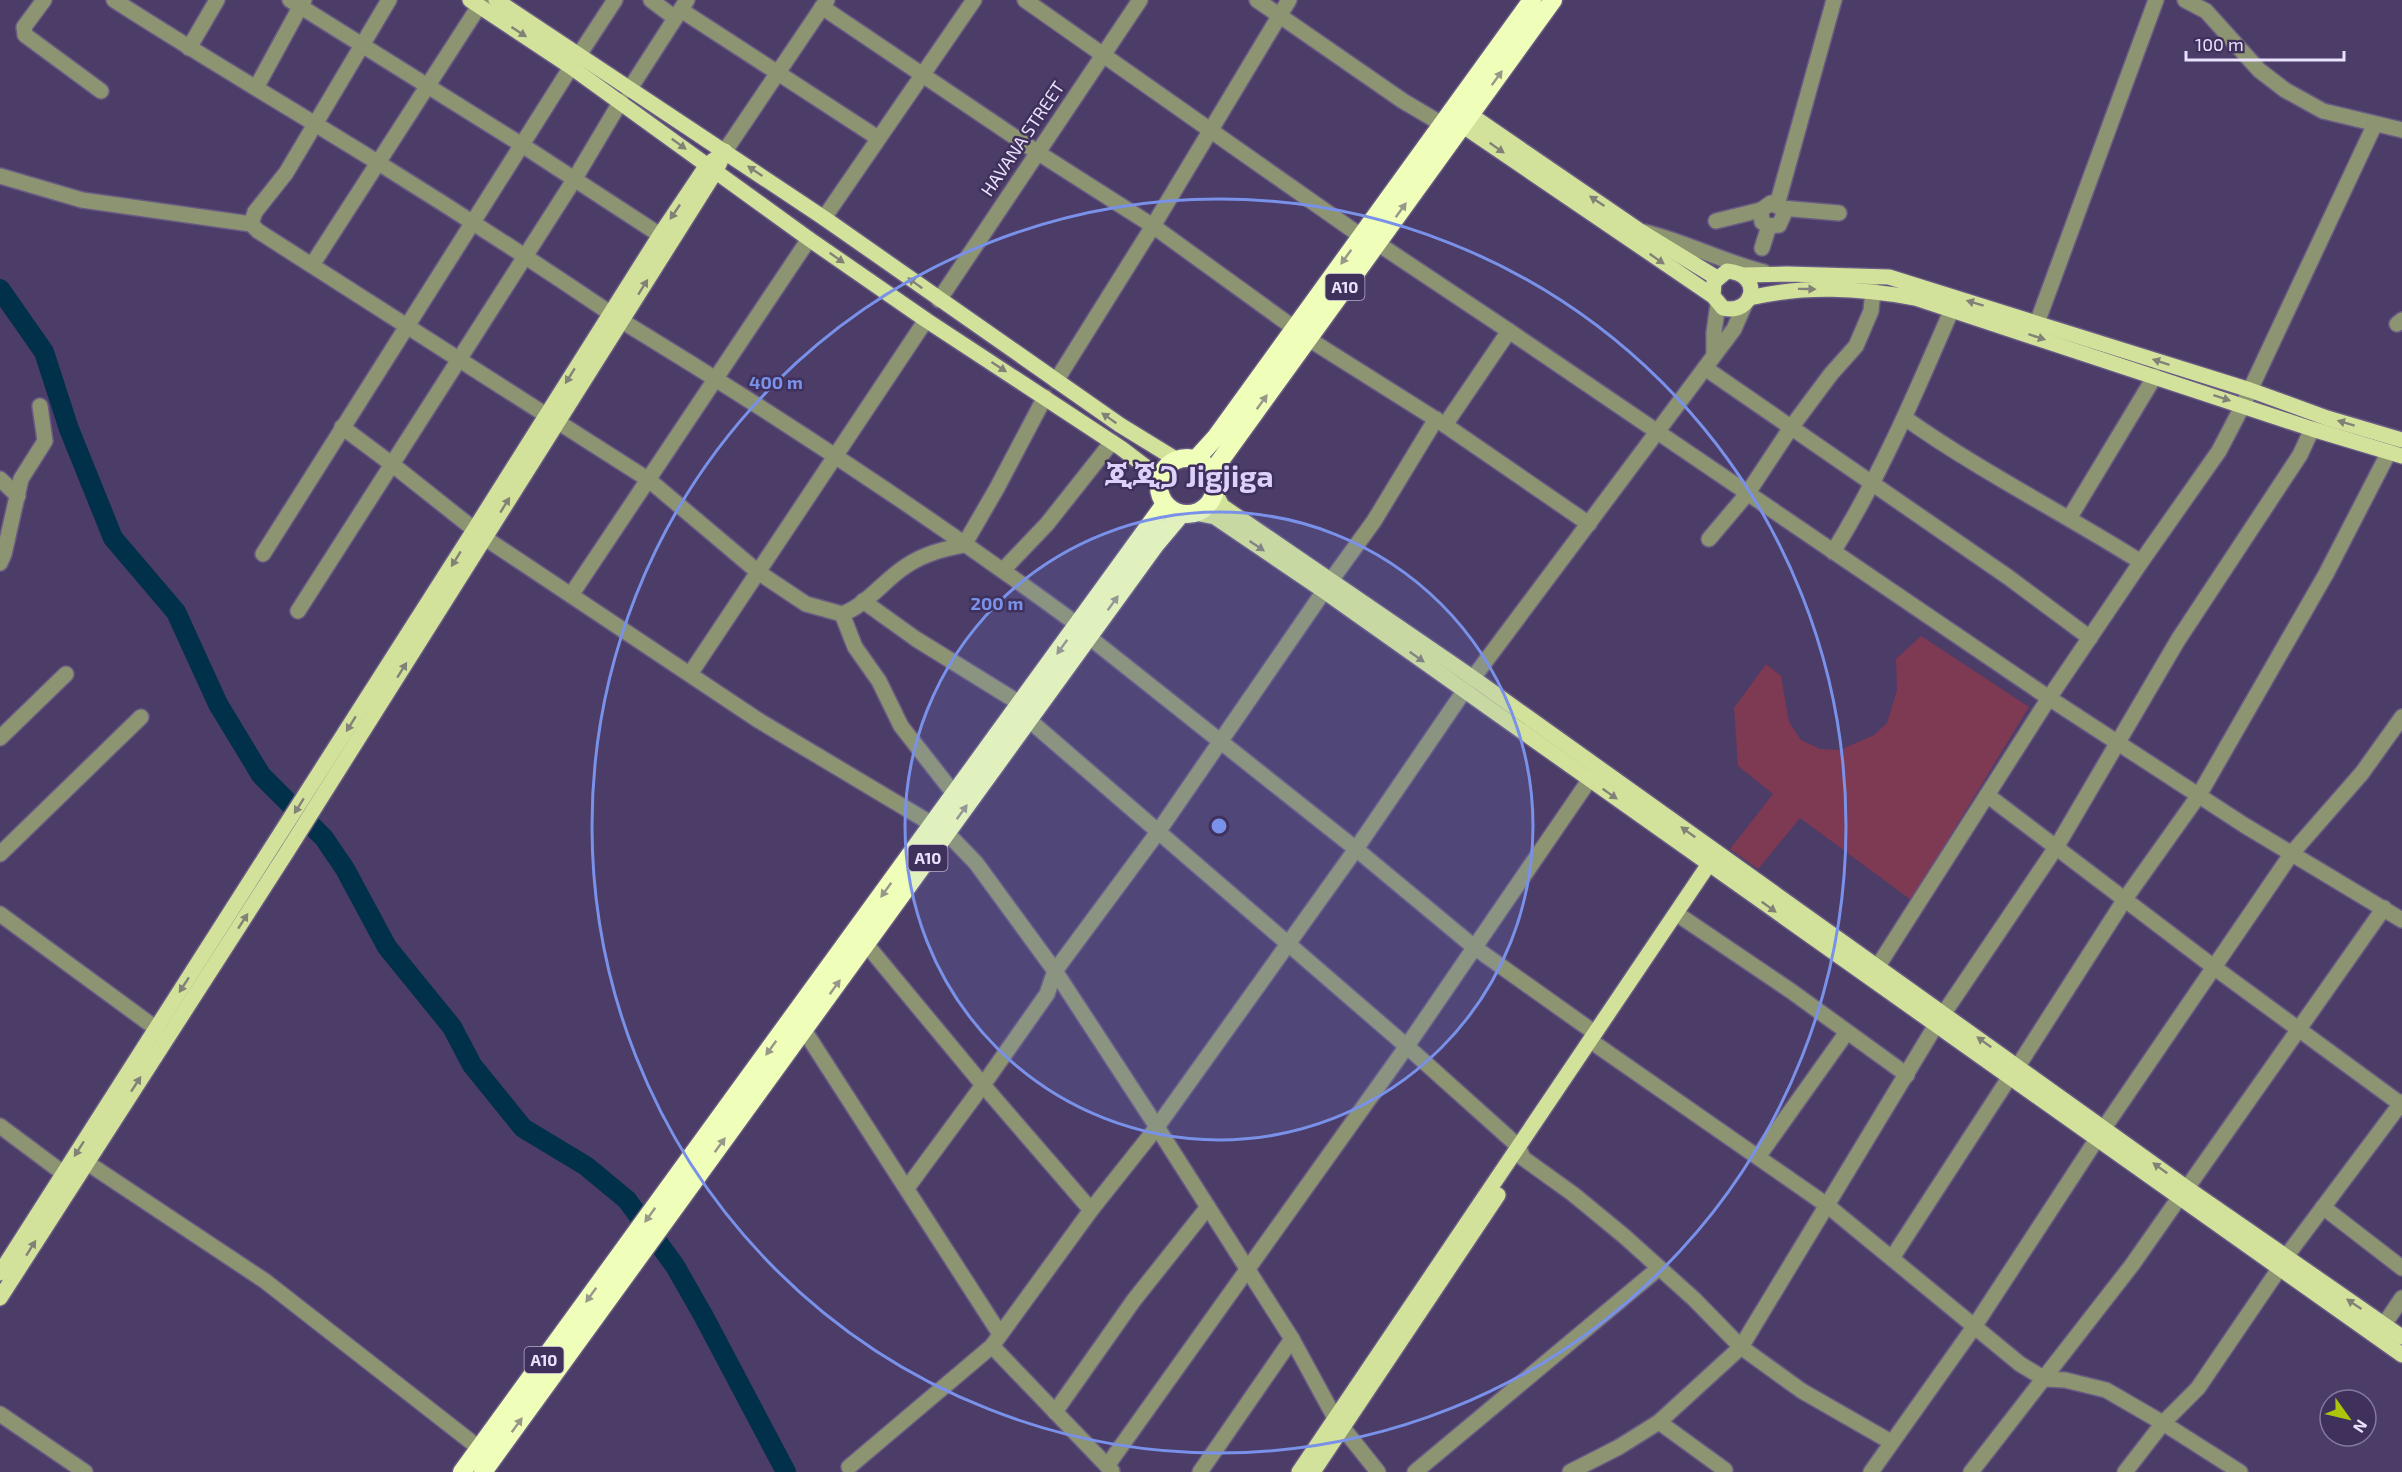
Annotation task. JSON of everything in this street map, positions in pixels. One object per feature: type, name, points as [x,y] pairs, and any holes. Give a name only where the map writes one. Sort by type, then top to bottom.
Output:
[{"type":"highway","name":"A10","points":[[1196,459],[1300,333],[1369,239],[1456,117],[1532,0]]},
{"type":"highway","name":"A10","points":[[1456,117],[1553,0]]},
{"type":"highway","name":"A10","points":[[1212,472],[1300,333]]},
{"type":"highway","points":[[1177,460],[1188,458],[1202,462],[1212,472],[1215,492]]},
{"type":"highway","name":"A10","points":[[1175,505],[1162,474],[1177,460]]},
{"type":"highway","name":"A10","points":[[1175,505],[1206,508],[1215,492]]},
{"type":"highway","name":"A10","points":[[483,1472],[632,1253],[1175,505]]},
{"type":"highway","name":"A10","points":[[680,1187],[804,1029],[866,944],[940,829],[956,795],[1025,712]]},
{"type":"highway","name":"A10","points":[[462,1472],[632,1253]]},
{"type":"main road","points":[[496,0],[625,96],[712,168],[809,239],[1146,467],[1175,505],[1215,517],[1328,585]]},
{"type":"main road","points":[[478,2],[575,61]]},
{"type":"main road","points":[[625,96],[725,151],[1056,381],[1158,450],[1177,460]]},
{"type":"main road","points":[[1456,117],[1717,278]]},
{"type":"main road","points":[[1456,117],[1729,310],[1747,301],[1793,289],[1873,290],[1915,298],[2312,429],[2395,454]]},
{"type":"main road","points":[[616,317],[660,235],[725,151]]},
{"type":"main road","points":[[1,1271],[63,1173],[162,1032],[279,851],[712,168]]},
{"type":"main road","points":[[1715,300],[1712,286],[1717,278],[1727,271],[1744,275],[1751,286],[1747,301]]},
{"type":"main road","points":[[1744,275],[1889,277],[2402,440]]},
{"type":"main road","points":[[1215,492],[1222,506],[1328,585],[2380,1331],[2402,1355]]},
{"type":"main road","points":[[1469,684],[1590,779],[1878,966],[1940,1019]]},
{"type":"main road","points":[[1596,1040],[1683,918],[1717,861]]},
{"type":"main road","points":[[1299,1472],[1339,1422],[1717,861]]},
{"type":"main road","points":[[0,1298],[86,1162],[162,1032]]},
{"type":"main road","points":[[2380,1331],[2402,1337]]},
{"type":"main road","points":[[1313,1472],[1339,1422]]},
{"type":"street","points":[[44,0],[24,27],[25,35],[101,92]]},
{"type":"street","points":[[114,0],[378,162],[616,317],[717,379],[1003,570],[1084,631],[1356,849],[1474,947],[1596,1040],[1828,1206],[2020,1364],[2045,1379],[2065,1380],[2106,1390],[2240,1472]]},
{"type":"street","points":[[189,48],[217,0]]},
{"type":"street","points":[[251,224],[255,212],[286,172],[389,0]]},
{"type":"street","points":[[263,554],[615,0]]},
{"type":"street","points":[[651,0],[681,9],[878,138]]},
{"type":"street","points":[[824,218],[974,0]]},
{"type":"street","points":[[1025,0],[1369,239],[1509,331],[2049,698],[2292,853],[2396,913],[2300,1030],[2132,1265],[1971,1472]]},
{"type":"street","name":"HAVANA STREET","points":[[939,300],[1140,0]]},
{"type":"street","points":[[1257,0],[1337,56],[1456,117]]},
{"type":"street","points":[[1056,381],[1154,226],[1289,0]]},
{"type":"street","points":[[1761,210],[1762,222],[1769,226],[1779,225],[1782,220],[1779,206],[1833,0]]},
{"type":"street","points":[[2037,323],[2156,0]]},
{"type":"street","points":[[2185,0],[2206,11],[2259,70],[2284,90],[2323,111],[2402,130]]},
{"type":"street","points":[[256,88],[298,2],[361,45],[522,145],[660,235]]},
{"type":"street","points":[[312,265],[429,87],[478,2]]},
{"type":"street","points":[[725,151],[824,4],[922,74],[1154,226],[1300,333],[1440,422],[1589,524]]},
{"type":"street","points":[[298,611],[681,9]]},
{"type":"street","points":[[1878,966],[2049,698],[2219,451],[2244,405],[2375,124]]},
{"type":"street","points":[[0,176],[82,200],[251,224],[258,231],[649,480],[758,572],[806,604],[842,614],[905,566],[925,555],[964,544],[997,488],[1045,397]]},
{"type":"street","points":[[1716,221],[1761,210],[1771,203],[1779,206],[1839,213]]},
{"type":"street","points":[[1762,248],[1769,226]]},
{"type":"street","points":[[1640,231],[1674,239],[1736,265],[1773,274]]},
{"type":"street","points":[[571,595],[809,239]]},
{"type":"street","points":[[1710,538],[1747,494],[1790,429],[1831,374],[1856,346],[1871,311],[1873,290]]},
{"type":"street","points":[[1709,361],[1715,300]]},
{"type":"street","points":[[849,1467],[996,1340],[1091,1210],[1157,1127],[1356,849],[1469,684],[1734,329],[1747,301]]},
{"type":"street","points":[[1833,552],[1872,485],[1905,417],[1952,309]]},
{"type":"street","points":[[690,674],[926,320]]},
{"type":"street","points":[[907,1188],[1047,994],[1055,971],[1158,832],[1440,422],[1509,331]]},
{"type":"street","points":[[1709,361],[1790,429],[2008,578],[2090,639]]},
{"type":"street","points":[[2070,517],[2155,376]]},
{"type":"street","points":[[0,562],[4,554],[21,479],[45,441],[40,406]]},
{"type":"street","points":[[1905,417],[1946,446],[2070,517],[2141,562]]},
{"type":"street","points":[[342,427],[479,534],[758,720],[940,829],[976,863],[1055,971],[1292,1339],[1339,1422],[1378,1472]]},
{"type":"street","points":[[1570,1472],[1619,1448],[1659,1422],[1741,1347],[1940,1019],[2057,846],[2185,631],[2300,455],[2312,429]]},
{"type":"street","points":[[1003,570],[1047,524],[1112,442]]},
{"type":"street","points":[[1892,1258],[2125,898],[2199,795],[2395,454]]},
{"type":"street","points":[[0,479],[18,496]]},
{"type":"street","points":[[863,600],[916,639],[1025,712],[1158,832],[1407,1046],[1521,1152],[1659,1268],[1741,1347],[1802,1390],[1891,1443]]},
{"type":"street","points":[[842,614],[855,647],[879,681],[901,726],[956,795]]},
{"type":"street","points":[[0,738],[66,674]]},
{"type":"street","points":[[0,854],[141,717]]},
{"type":"street","points":[[1870,1472],[1974,1327],[2101,1134],[2292,853],[2362,773],[2402,717]]},
{"type":"street","points":[[804,1029],[907,1188],[996,1340],[1055,1412],[1110,1469],[1247,1269],[1407,1046],[1590,779]]},
{"type":"street","points":[[1987,795],[2215,968],[2401,1103],[2282,1263],[2198,1388],[2163,1423],[2125,1472]]},
{"type":"street","points":[[0,914],[162,1032]]},
{"type":"street","points":[[1683,918],[1721,942],[1907,1075]]},
{"type":"street","points":[[866,944],[1091,1210]]},
{"type":"street","points":[[1758,1157],[1847,1032]]},
{"type":"street","points":[[0,1126],[63,1173]]},
{"type":"street","points":[[86,1162],[265,1281],[479,1448]]},
{"type":"street","points":[[1055,1412],[1134,1300],[1208,1207]]},
{"type":"street","points":[[2322,1207],[2402,1268]]},
{"type":"street","points":[[1415,1472],[1659,1268]]},
{"type":"street","points":[[2380,1331],[2402,1298]]},
{"type":"street","points":[[1200,1472],[1292,1339]]},
{"type":"street","points":[[0,1414],[85,1472]]},
{"type":"street","points":[[1659,1422],[1725,1470]]},
{"type":"shaded area","points":[[1921,636],[2029,707],[1911,900],[1800,818],[1758,869],[1730,849],[1773,794],[1738,766],[1734,708],[1766,664],[1781,676],[1789,722],[1801,740],[1820,749],[1840,750],[1874,735],[1887,723],[1897,690],[1896,659]]},
{"type":"waterway","points":[[0,289],[44,352],[69,429],[113,538],[176,612],[218,704],[261,775],[324,838],[345,869],[387,947],[452,1027],[472,1065],[523,1128],[586,1166],[627,1200],[675,1266],[786,1472]]},
{"type":"district","name":"ጂጂጋ Jigjiga","points":[[1189,477]]}]
